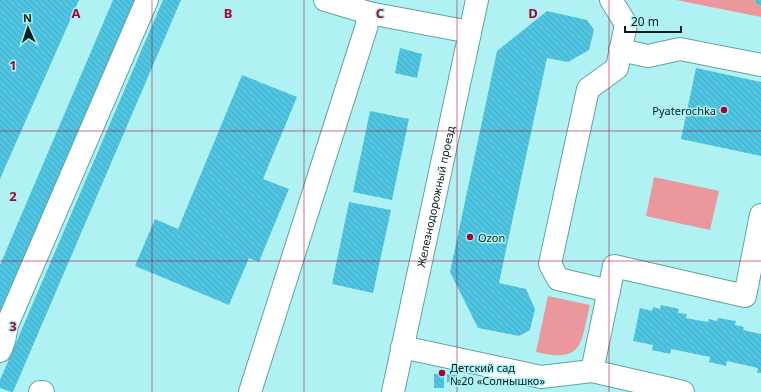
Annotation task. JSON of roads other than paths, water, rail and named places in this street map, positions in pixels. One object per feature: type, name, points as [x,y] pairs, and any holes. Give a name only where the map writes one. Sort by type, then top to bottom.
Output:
[{"type":"street","points":[[0,351],[7,325],[147,0]]},
{"type":"street","points":[[325,0],[369,13],[470,32]]},
{"type":"street","name":"Железнодорожный проезд","points":[[397,391],[402,347],[477,0]]},
{"type":"street","points":[[609,291],[558,280],[550,264],[588,89],[617,68],[626,24],[611,0]]},
{"type":"street","points":[[250,392],[366,28],[369,13]]},
{"type":"street","points":[[620,50],[648,56],[680,49],[761,65]]},
{"type":"street","points":[[592,371],[614,266],[745,296],[761,215]]},
{"type":"street","points":[[402,347],[541,377],[592,371],[683,392]]},
{"type":"place","name":"Pyaterochka","points":[[724,110]]},
{"type":"place","name":"Ozon","points":[[470,237]]},
{"type":"place","name":"Детский сад №20 «Солнышко»","points":[[442,373]]}]
